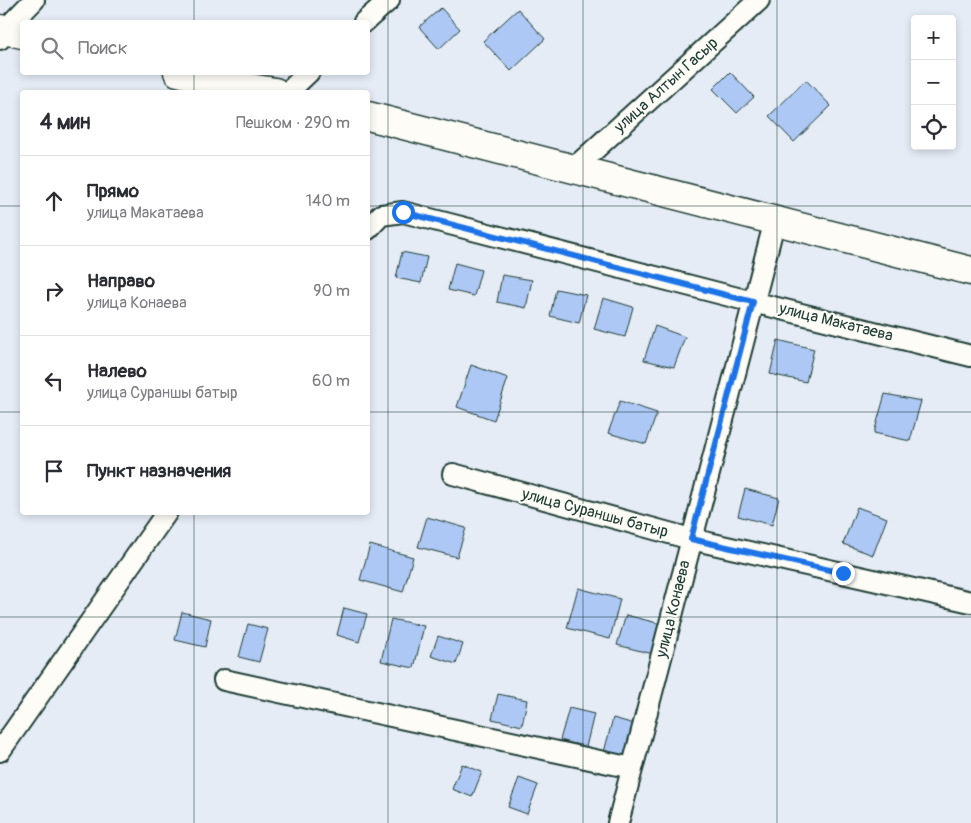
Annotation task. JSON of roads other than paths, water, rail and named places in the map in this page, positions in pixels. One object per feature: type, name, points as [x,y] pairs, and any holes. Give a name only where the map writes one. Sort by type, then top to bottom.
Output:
[{"type":"street","points":[[7,33],[34,0]]},
{"type":"street","points":[[366,20],[388,0]]},
{"type":"street","name":"улица Алтын Гасыр","points":[[572,170],[759,0]]},
{"type":"street","points":[[189,75],[231,86],[260,90]]},
{"type":"street","points":[[290,90],[306,75]]},
{"type":"street","points":[[370,117],[572,170],[971,271]]},
{"type":"street","name":"улица Макатаева","points":[[370,227],[382,215],[403,212],[971,356]]},
{"type":"street","name":"улица Конаева","points":[[618,823],[775,220]]},
{"type":"street","name":"улица Сураншы батыр","points":[[453,474],[691,539],[971,602]]},
{"type":"street","points":[[0,751],[165,515]]},
{"type":"street","points":[[224,680],[632,768]]}]
